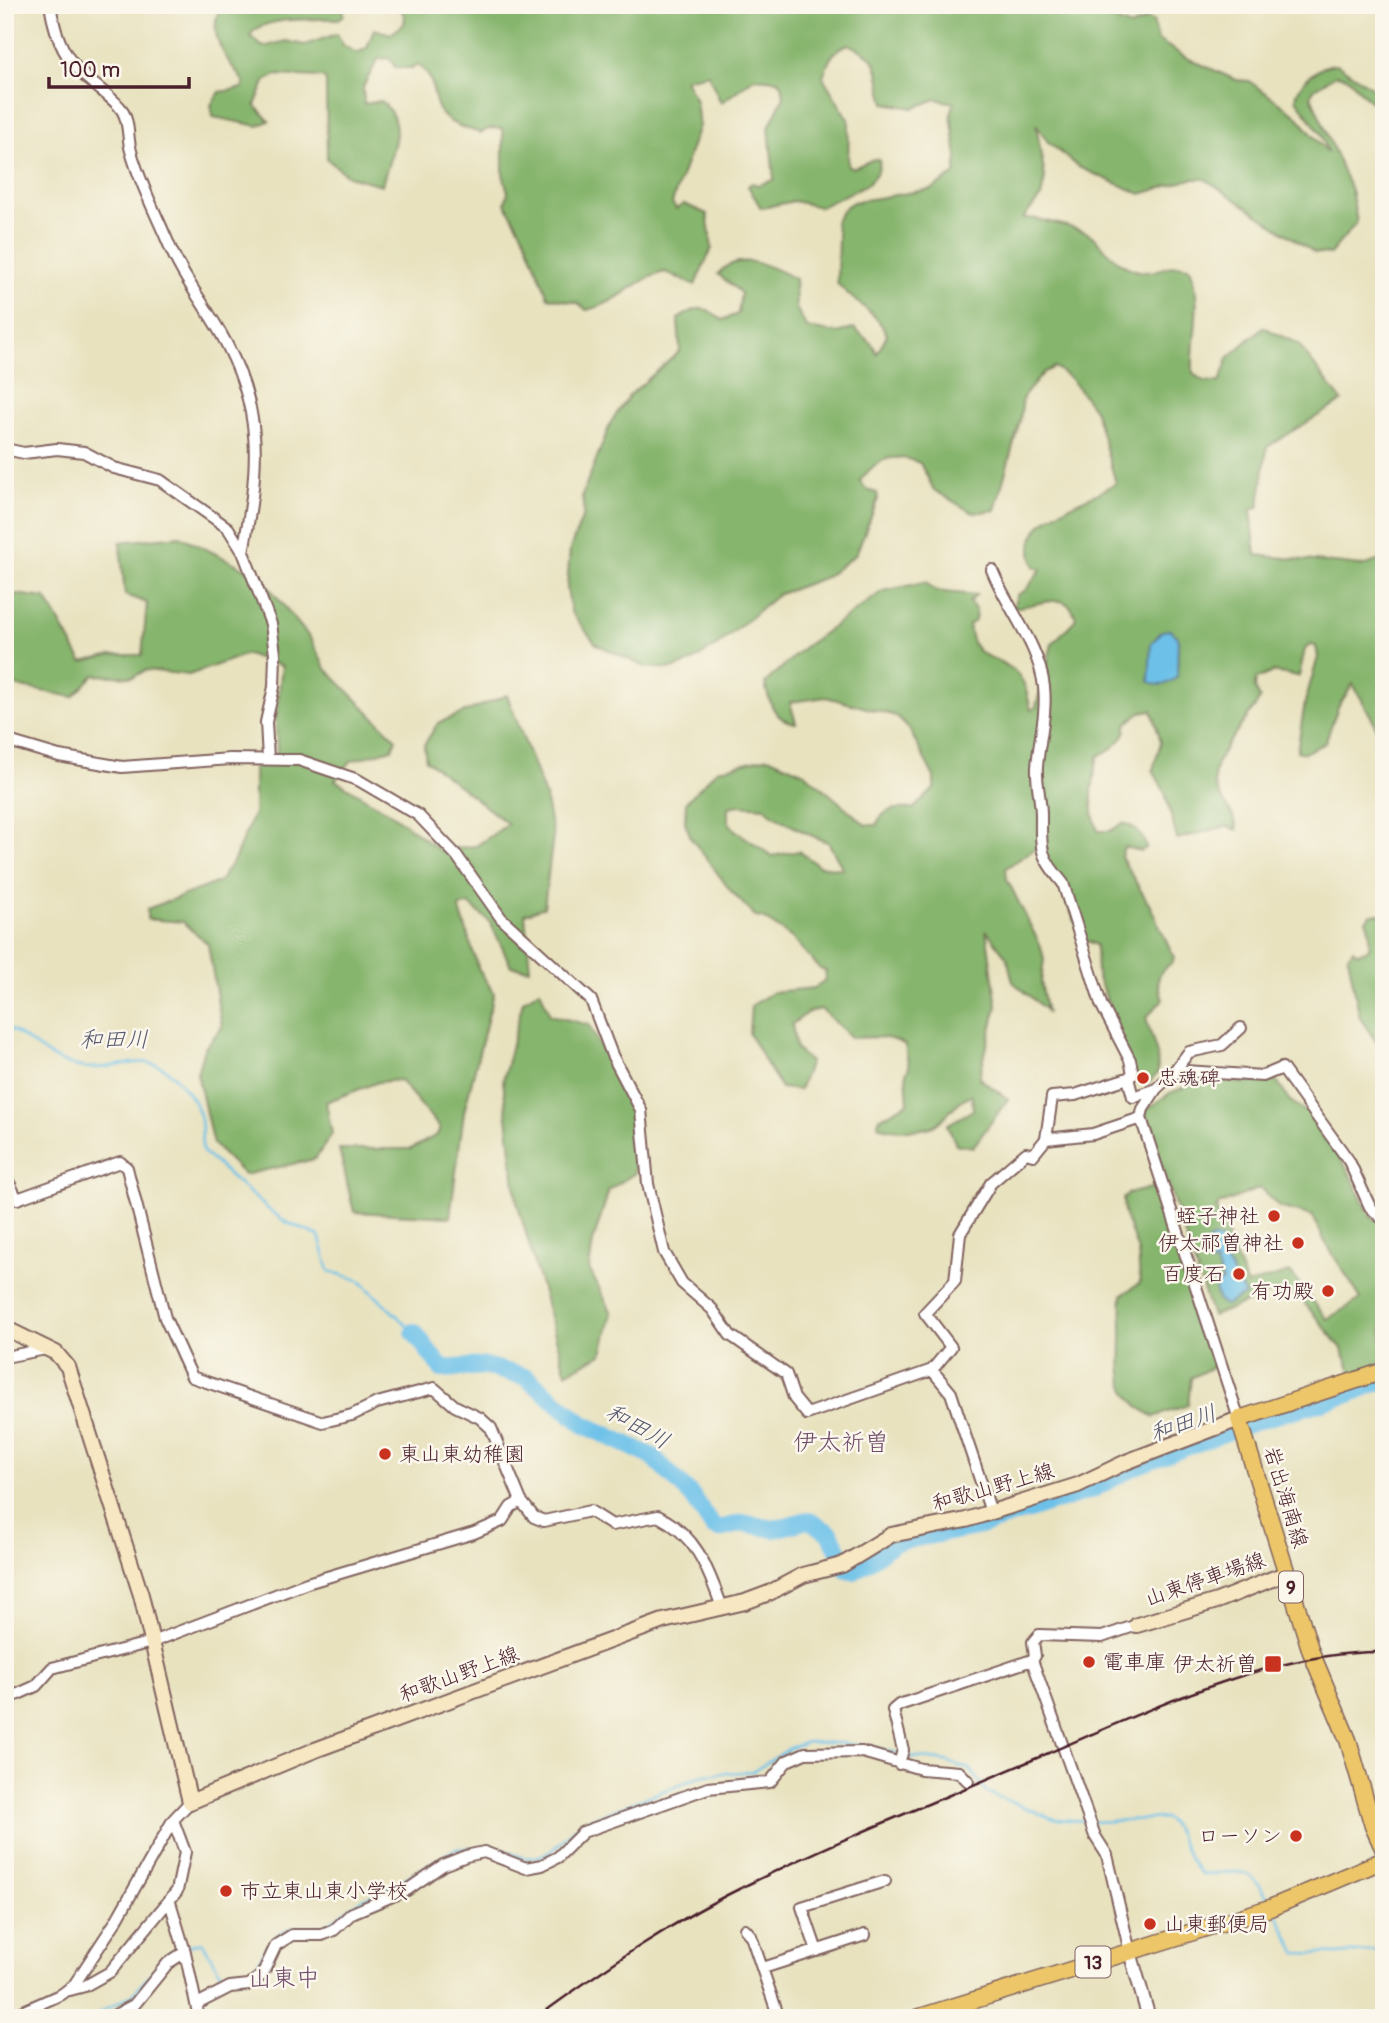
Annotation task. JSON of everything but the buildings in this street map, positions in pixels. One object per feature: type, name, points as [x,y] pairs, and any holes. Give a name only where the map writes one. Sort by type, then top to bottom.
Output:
[{"type":"main road","points":[[5,1328],[56,1353],[68,1367],[141,1595],[190,1802]]},
{"type":"main road","points":[[1241,1424],[1384,1371]]},
{"type":"main road","name":"和歌山野上線","points":[[190,1802],[315,1750],[663,1621],[745,1602],[803,1575],[844,1564],[891,1535],[991,1513],[1078,1485],[1126,1462],[1241,1424]]},
{"type":"main road","name":"岩出海南線","points":[[1241,1424],[1313,1660],[1348,1740],[1373,1826],[1384,1850]]},
{"type":"main road","name":"山東停車場線","points":[[1137,1625],[1217,1601],[1287,1573]]},
{"type":"main road","name":"13","points":[[917,2018],[1277,1906],[1384,1860]]},
{"type":"street","points":[[50,5],[56,39],[64,56],[75,70],[122,109],[127,122],[131,152],[167,242],[239,369],[253,408],[255,477],[243,552]]},
{"type":"street","points":[[5,449],[24,453],[57,449],[84,452],[114,468],[160,480],[228,528],[243,552],[271,624],[275,654],[274,687],[266,722],[268,759]]},
{"type":"street","points":[[5,740],[59,756],[122,767],[268,759],[299,760],[358,780],[418,815],[457,856],[501,918],[591,1000],[612,1055],[641,1110],[648,1184],[664,1252],[682,1283],[712,1309],[730,1335],[786,1374],[794,1398],[807,1414],[932,1370],[951,1347],[925,1313],[955,1281],[960,1234],[996,1176],[1026,1153],[1033,1155],[1046,1139],[1052,1097],[1074,1095],[1133,1074],[1130,1060],[1101,1004],[1063,883],[1049,868],[1039,841],[1041,812],[1037,769],[1045,707],[1044,686],[1030,640],[1016,623],[992,570]]},
{"type":"street","points":[[1046,1139],[1093,1134],[1141,1118],[1156,1089],[1189,1052],[1222,1045],[1241,1028]]},
{"type":"street","points":[[1172,1074],[1185,1071],[1263,1076],[1282,1068],[1349,1161],[1370,1207],[1384,1220]]},
{"type":"street","points":[[1128,1078],[1133,1097],[1156,1089]]},
{"type":"street","points":[[1141,1118],[1241,1424]]},
{"type":"street","points":[[5,1175],[17,1199],[120,1162],[127,1168],[165,1318],[192,1377],[323,1422],[352,1415],[377,1403],[434,1388],[455,1406],[480,1418],[491,1428],[521,1501],[534,1517],[544,1521],[590,1511],[612,1525],[658,1516],[693,1542],[722,1606]]},
{"type":"street","points":[[5,1357],[46,1349]]},
{"type":"street","points":[[932,1370],[951,1393],[991,1513]]},
{"type":"street","points":[[5,1700],[36,1686],[52,1668],[152,1642],[307,1583],[474,1533],[502,1521],[511,1507],[521,1501]]},
{"type":"street","points":[[899,1764],[903,1750],[893,1710],[899,1704],[1032,1660],[1035,1656],[1033,1642],[1039,1635],[1102,1637],[1137,1625]]},
{"type":"street","points":[[1032,1660],[1095,1836],[1107,1855],[1149,2018]]},
{"type":"street","points":[[197,2004],[230,1987],[249,1985],[262,1975],[276,1945],[292,1935],[323,1935],[334,1930],[352,1913],[407,1889],[443,1865],[484,1852],[526,1868],[542,1865],[558,1857],[583,1832],[708,1788],[770,1782],[787,1761],[805,1753],[862,1752],[899,1764],[959,1772],[968,1781]]},
{"type":"street","points":[[8,2018],[74,1984],[116,1921],[173,1820],[190,1802]]},
{"type":"street","points":[[68,1989],[85,1986],[110,1972],[170,1902],[181,1880],[185,1852],[173,1820]]},
{"type":"street","points":[[817,1951],[802,1907],[885,1881]]},
{"type":"street","points":[[170,1902],[185,1952],[199,2018]]},
{"type":"street","points":[[745,1929],[763,1968],[779,2018]]},
{"type":"street","points":[[763,1968],[864,1935]]},
{"type":"street","points":[[110,2018],[134,2005],[168,1963],[185,1952]]},
{"type":"green space","points":[[228,5],[343,5],[344,15],[339,19],[277,22],[265,25],[250,36],[263,47],[286,41],[305,45],[337,34],[343,45],[357,53],[367,48],[374,29],[391,34],[404,24],[405,17],[399,5],[1102,5],[1109,18],[1131,27],[1147,19],[1153,21],[1158,40],[1187,58],[1236,80],[1249,81],[1295,114],[1328,153],[1321,134],[1296,99],[1305,80],[1324,67],[1337,64],[1381,94],[1384,116],[1347,77],[1336,75],[1314,89],[1311,96],[1351,190],[1357,222],[1330,254],[1315,253],[1205,179],[1191,179],[1141,194],[1080,168],[1048,142],[1036,124],[1045,178],[1041,197],[1023,218],[1059,224],[1087,233],[1131,269],[1146,272],[1176,265],[1190,268],[1197,306],[1193,360],[1193,373],[1196,376],[1205,381],[1220,382],[1228,358],[1263,327],[1298,344],[1342,401],[1267,447],[1259,506],[1251,510],[1256,555],[1362,566],[1384,559],[1384,757],[1374,722],[1353,684],[1338,707],[1325,743],[1304,753],[1297,751],[1305,702],[1318,657],[1316,646],[1310,645],[1305,649],[1299,676],[1273,672],[1256,679],[1255,688],[1260,699],[1217,763],[1215,785],[1234,818],[1237,830],[1227,826],[1177,839],[1165,793],[1153,770],[1161,742],[1152,710],[1141,712],[1126,724],[1121,739],[1098,756],[1092,794],[1098,831],[1110,831],[1123,823],[1135,829],[1144,839],[1146,848],[1141,851],[1124,847],[1121,857],[1150,906],[1174,957],[1158,978],[1163,999],[1146,1018],[1157,1054],[1158,1073],[1148,1084],[1136,1081],[1111,1034],[1113,1014],[1097,976],[1096,945],[1083,939],[1052,869],[1038,847],[1006,868],[1007,879],[1041,947],[1044,959],[1041,982],[1047,1014],[1045,1009],[1013,982],[1007,958],[986,930],[997,1006],[979,1078],[1008,1099],[973,1147],[956,1144],[947,1125],[973,1110],[972,1095],[960,1101],[938,1123],[928,1128],[897,1130],[878,1125],[879,1119],[908,1103],[906,1073],[909,1068],[905,1045],[886,1038],[852,1038],[821,1009],[809,1012],[792,1024],[796,1049],[810,1062],[799,1090],[781,1088],[749,1034],[751,1006],[773,992],[814,988],[824,982],[826,971],[820,969],[792,938],[763,918],[756,917],[731,891],[691,838],[685,822],[686,802],[717,770],[768,757],[805,773],[866,825],[876,825],[886,812],[891,810],[913,809],[934,789],[934,777],[909,729],[896,716],[826,697],[790,702],[796,723],[782,719],[774,709],[765,683],[803,648],[883,591],[926,582],[935,591],[976,595],[969,602],[976,610],[975,621],[969,625],[974,645],[983,654],[1017,673],[1025,688],[1031,710],[1036,707],[1052,644],[1076,619],[1066,603],[1058,601],[1013,607],[1017,595],[1026,590],[1041,569],[1035,567],[1031,549],[1034,535],[1043,523],[1055,514],[1116,483],[1095,411],[1071,379],[1055,367],[1044,372],[1023,397],[1020,421],[995,510],[973,513],[934,490],[920,463],[901,458],[879,462],[860,481],[867,490],[877,493],[878,499],[856,554],[826,577],[777,595],[719,644],[691,662],[672,669],[645,667],[596,644],[571,612],[567,589],[570,549],[584,513],[582,496],[611,422],[630,395],[680,351],[678,319],[696,309],[710,311],[722,320],[738,314],[741,293],[718,274],[736,263],[756,263],[795,279],[796,308],[807,328],[837,333],[854,328],[873,345],[877,354],[887,335],[882,326],[837,283],[838,234],[835,222],[844,208],[853,202],[932,189],[955,174],[957,157],[951,114],[954,103],[936,99],[913,108],[885,103],[874,60],[848,44],[842,47],[831,57],[823,77],[849,121],[848,166],[853,168],[874,159],[880,160],[878,171],[868,184],[820,207],[794,201],[761,208],[748,186],[774,180],[769,127],[784,96],[782,84],[778,80],[754,78],[721,103],[708,74],[685,79],[696,101],[699,126],[672,203],[676,209],[684,204],[707,214],[712,248],[695,285],[665,272],[644,280],[596,308],[586,310],[578,303],[548,297],[525,238],[505,203],[508,192],[503,174],[503,129],[491,128],[480,133],[453,123],[441,113],[432,83],[418,65],[412,68],[396,68],[389,58],[378,59],[363,87],[364,104],[381,101],[390,111],[396,131],[395,141],[382,185],[348,176],[327,159],[326,80],[321,77],[276,75],[266,80],[255,105],[269,121],[258,126],[213,117],[211,105],[220,92],[243,88],[244,82],[221,49],[216,30],[219,11]],"holes":[[[1178,637],[1177,677],[1149,681],[1151,664]],[[728,807],[765,807],[784,821],[828,842],[843,869],[819,866],[799,851],[772,856],[735,830],[728,821]]]},
{"type":"green space","points":[[180,536],[260,576],[310,638],[326,669],[396,739],[392,749],[351,761],[335,780],[393,815],[439,850],[476,846],[508,824],[426,760],[424,745],[438,723],[507,695],[545,796],[553,836],[544,907],[525,914],[530,969],[511,966],[490,922],[469,904],[459,907],[479,970],[494,993],[464,1112],[450,1217],[354,1212],[339,1149],[411,1149],[437,1135],[440,1128],[400,1080],[378,1082],[326,1102],[332,1134],[315,1159],[244,1175],[213,1144],[197,1073],[204,1049],[222,1027],[208,944],[183,922],[147,919],[147,909],[219,882],[235,858],[254,813],[254,768],[277,754],[276,720],[282,666],[247,654],[189,675],[146,670],[133,677],[94,675],[73,697],[5,684],[5,593],[46,598],[82,662],[112,655],[142,655],[147,603],[125,595],[120,542]]},
{"type":"green space","points":[[1372,914],[1384,914],[1384,1053],[1360,1018],[1348,957],[1353,949],[1357,953],[1369,949],[1370,931],[1366,920]]},
{"type":"green space","points":[[540,990],[550,1015],[589,1025],[630,1106],[635,1173],[609,1190],[593,1242],[589,1269],[612,1313],[602,1354],[566,1373],[517,1202],[503,1080],[523,1001]]},
{"type":"green space","points":[[1204,1079],[1245,1083],[1272,1079],[1278,1082],[1289,1100],[1311,1115],[1349,1172],[1370,1215],[1384,1226],[1382,1363],[1353,1375],[1341,1347],[1301,1299],[1277,1291],[1212,1316],[1146,1118],[1146,1110],[1170,1093]],"holes":[[[1260,1188],[1279,1207],[1313,1216],[1324,1240],[1361,1299],[1327,1319],[1290,1272],[1247,1285],[1216,1209],[1218,1205]]]},
{"type":"green space","points":[[1159,1186],[1216,1365],[1191,1378],[1188,1405],[1154,1417],[1132,1400],[1123,1382],[1122,1295],[1140,1283],[1138,1251],[1124,1213],[1123,1199],[1128,1194]]},
{"type":"water","points":[[1170,630],[1178,637],[1177,677],[1160,685],[1149,681],[1151,644],[1162,631]]},
{"type":"water","points":[[1214,1238],[1229,1248],[1233,1258],[1227,1263],[1245,1295],[1226,1305],[1219,1302],[1214,1285],[1223,1281],[1215,1262],[1209,1264],[1204,1244]]},
{"type":"waterway","name":"和田川","points":[[5,1026],[47,1054],[75,1066],[91,1068],[147,1063],[171,1073],[198,1111],[202,1124],[203,1152],[268,1209],[286,1222],[319,1236],[329,1271],[359,1280],[414,1332]]},
{"type":"waterway","name":"和田川","points":[[414,1332],[442,1369],[484,1366],[526,1377],[583,1424],[653,1457],[692,1496],[713,1527],[719,1529],[743,1523],[774,1529],[808,1520],[830,1533],[848,1570],[854,1571],[895,1542],[977,1527],[1093,1489],[1135,1466],[1261,1419],[1349,1394],[1384,1379]]},
{"type":"waterway","points":[[187,1946],[202,1942],[221,1974],[236,1980],[244,1978],[256,1967],[266,1947],[279,1934],[292,1928],[325,1926],[361,1900],[396,1884],[455,1849],[493,1846],[524,1858],[536,1857],[550,1852],[581,1823],[704,1775],[754,1771],[790,1748],[807,1742],[857,1744],[900,1754]]},
{"type":"waterway","points":[[906,1756],[946,1761],[971,1770],[986,1792],[1054,1819],[1087,1821]]},
{"type":"waterway","points":[[1094,1822],[1164,1818],[1176,1830],[1191,1861],[1202,1874],[1243,1873],[1256,1881],[1270,1902]]},
{"type":"waterway","points":[[1276,1911],[1296,1953],[1338,1954],[1384,1949]]},
{"type":"waterway","points":[[91,2018],[133,1994],[169,1953],[181,1948]]},
{"type":"railway","points":[[536,2018],[614,1963],[695,1912],[857,1834],[1206,1688],[1296,1662],[1341,1654],[1384,1652]]},
{"type":"place","name":"忠魂碑","points":[[1143,1078]]},
{"type":"place","name":"蛭子神社","points":[[1274,1216]]},
{"type":"place","name":"伊太祁曽神社","points":[[1298,1243]]},
{"type":"place","name":"百度石","points":[[1239,1274]]},
{"type":"place","name":"有功殿","points":[[1328,1291]]},
{"type":"place","name":"東山東幼稚園","points":[[385,1454]]},
{"type":"place","name":"電車庫","points":[[1089,1662]]},
{"type":"place","name":"伊太祈曽","points":[[1273,1664]]},
{"type":"place","name":"ローソン","points":[[1296,1836]]},
{"type":"place","name":"市立東山東小学校","points":[[226,1891]]},
{"type":"place","name":"山東郵便局","points":[[1150,1924]]},
{"type":"district","name":"伊太祈曽","points":[[841,1442]]},
{"type":"district","name":"山東中","points":[[284,1978]]}]
